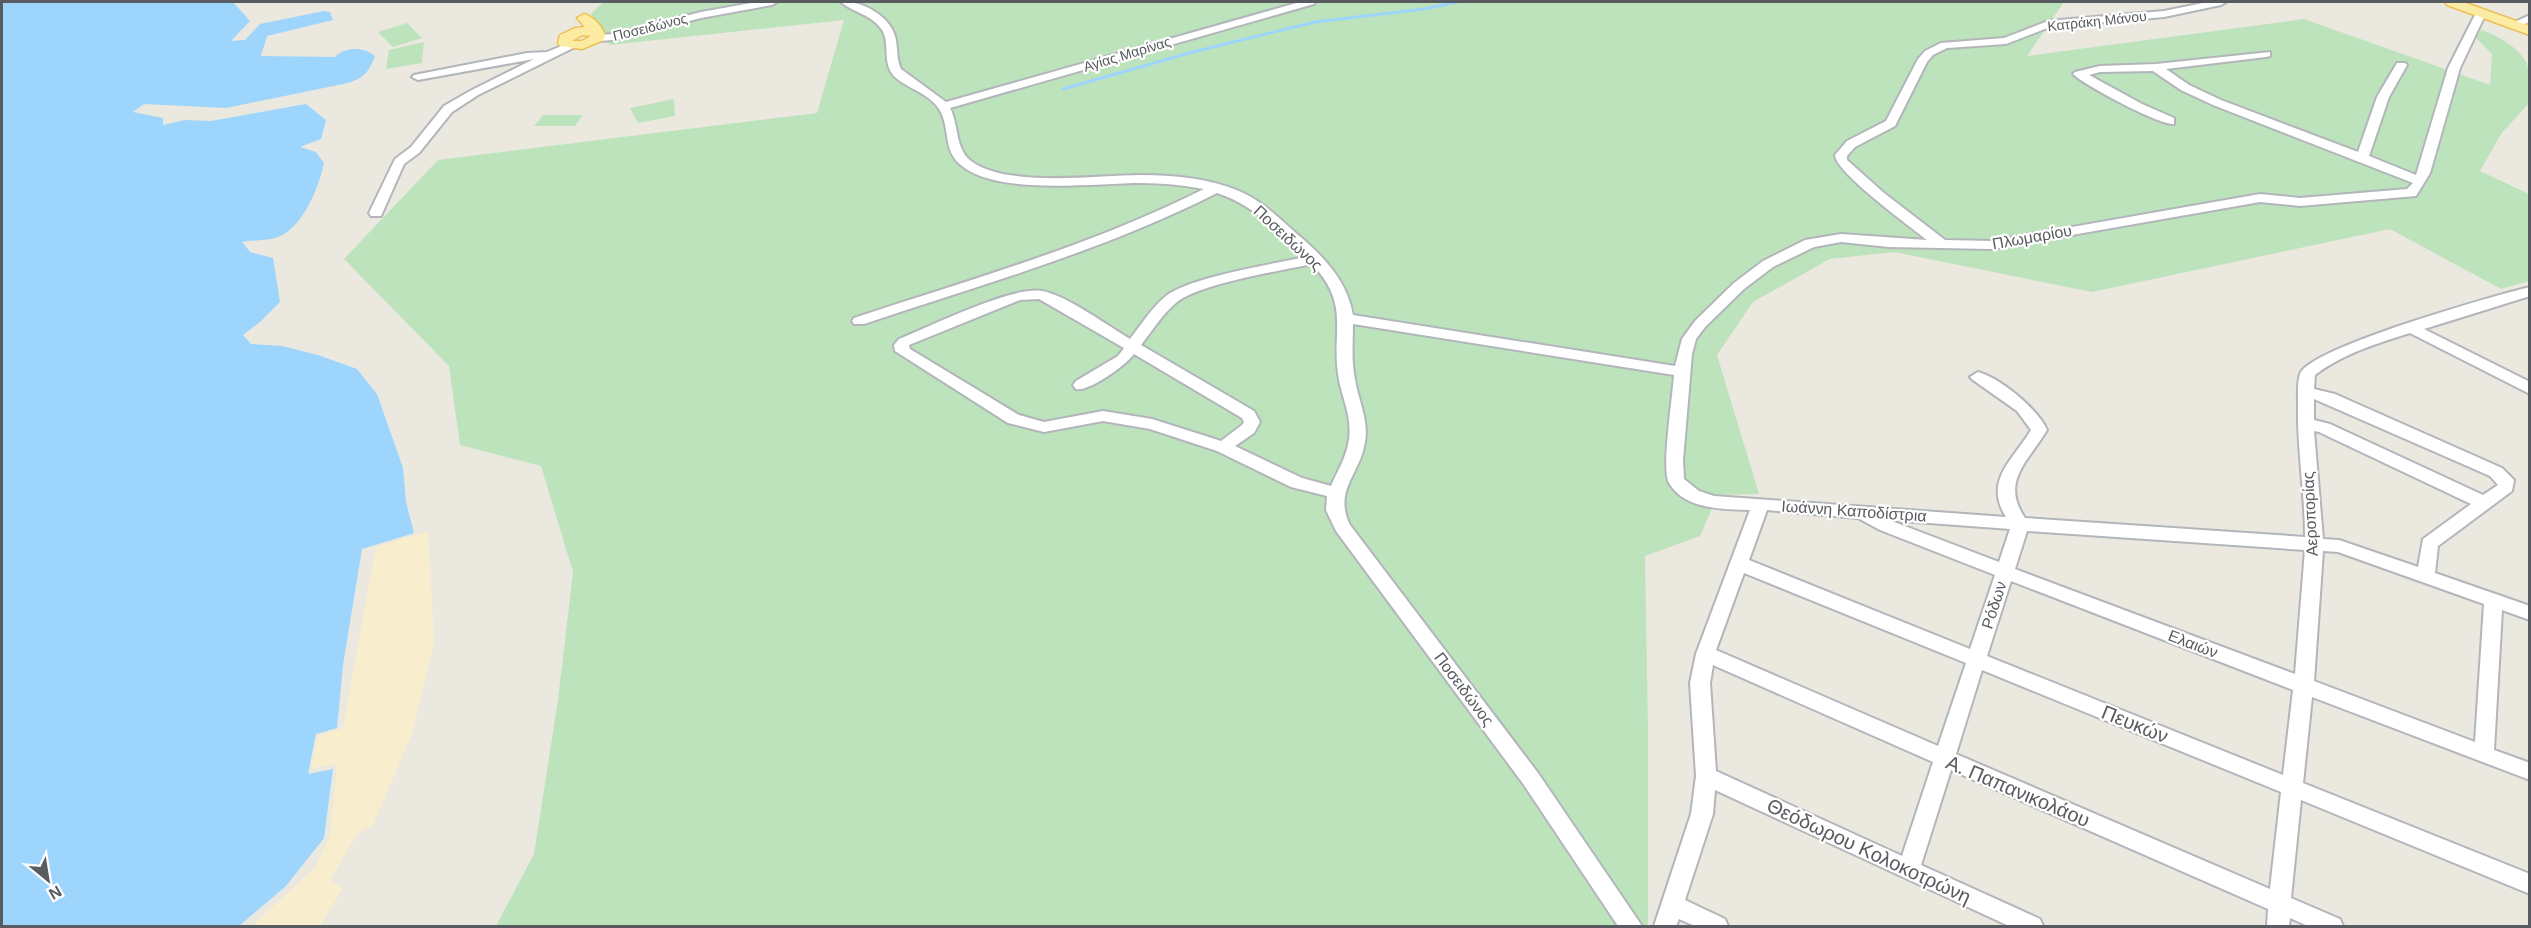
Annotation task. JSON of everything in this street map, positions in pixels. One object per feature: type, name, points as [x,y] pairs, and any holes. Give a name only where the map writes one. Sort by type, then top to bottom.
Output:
[{"type":"main road","points":[[2452,2],[2524,26]]},
{"type":"main road","points":[[2469,2],[2524,26]]},
{"type":"main road","points":[[586,13],[596,35],[585,44],[572,39],[586,13]]},
{"type":"street","name":"Ποσειδώνος","points":[[596,35],[614,37],[701,15],[772,2]]},
{"type":"street","points":[[846,2],[863,10],[887,28],[890,36],[890,54],[899,75],[920,86],[943,106]]},
{"type":"street","name":"Αγίας Μαρίνας","points":[[943,106],[1310,2]]},
{"type":"street","name":"Κατράκη Μάνου","points":[[1940,243],[1879,196],[1841,161],[1841,154],[1851,144],[1892,123],[1922,61],[1929,53],[1945,45],[2006,41],[2048,24],[2164,15],[2221,2]]},
{"type":"street","points":[[2156,67],[2173,82],[2219,104],[2363,157],[2420,181],[2435,137],[2450,76],[2481,13]]},
{"type":"street","points":[[376,213],[399,162],[415,150],[448,109],[474,93],[552,55],[572,39]]},
{"type":"street","points":[[2170,121],[2138,107],[2079,74],[2100,69],[2156,67],[2266,54]]},
{"type":"street","points":[[418,77],[527,56],[552,55]]},
{"type":"street","points":[[2363,157],[2384,97],[2401,65]]},
{"type":"street","name":"Ποσειδώνος","points":[[943,106],[948,116],[952,144],[957,155],[970,166],[991,175],[1023,180],[1172,181],[1233,193],[1254,206],[1314,259],[1334,282],[1344,300],[1346,318],[1344,356],[1359,431],[1355,451],[1337,493],[1334,509],[1348,536],[1474,701],[1565,828],[1631,927]]},
{"type":"street","name":"Πλωμαρίου","points":[[1761,504],[1700,499],[1683,490],[1676,480],[1675,460],[1684,354],[1689,339],[1700,324],[1739,286],[1768,264],[1786,254],[1810,243],[1841,238],[1889,243],[1992,245],[2260,198],[2300,202],[2410,193],[2416,189],[2420,181]]},
{"type":"street","points":[[859,321],[1106,239],[1163,215],[1216,188]]},
{"type":"street","points":[[1081,386],[1124,358],[1171,299],[1183,292],[1220,280],[1291,266],[1314,259]]},
{"type":"street","name":"Αεροπορίας","points":[[2278,927],[2303,685],[2314,544],[2305,423],[2305,392],[2308,373],[2326,359],[2356,345],[2529,291]]},
{"type":"street","points":[[1223,447],[1248,429],[1252,422],[1248,415],[1050,298],[1029,294],[1008,300],[901,345],[903,351],[1014,419],[1029,425],[1044,427],[1089,418],[1117,417],[1182,432],[1223,447],[1297,483],[1337,493]]},
{"type":"street","points":[[1346,318],[1683,372]]},
{"type":"street","points":[[2412,328],[2529,389]]},
{"type":"street","points":[[1978,377],[2028,412],[2037,422],[2039,430],[2004,486],[2004,498],[2020,524]]},
{"type":"street","points":[[2305,392],[2329,398],[2496,472],[2506,480],[2506,487],[2429,543],[2426,577]]},
{"type":"street","points":[[2305,423],[2324,428],[2485,503]]},
{"type":"street","name":"Ιωάννη Καποδίστρια","points":[[1665,927],[1702,814],[1706,776],[1700,683],[1705,654],[1761,504],[2339,546],[2529,613]]},
{"type":"street","name":"Ελαιών","points":[[1859,510],[1886,526],[2529,772]]},
{"type":"street","name":"Ρόδων","points":[[1909,869],[2020,524]]},
{"type":"street","name":"Πευκών","points":[[1740,564],[2529,884]]},
{"type":"street","points":[[2484,754],[2493,600]]},
{"type":"street","name":"Α. Παπανικολάου","points":[[1705,654],[2332,927]]},
{"type":"street","name":"Θεόδωρου Κολοκοτρώνη","points":[[1706,776],[1909,869],[2000,920],[2032,927]]},
{"type":"street","points":[[1672,905],[1717,927]]},
{"type":"green space","points":[[603,2],[2064,2],[2027,56],[2304,19],[2490,85],[2492,54],[2476,38],[2481,30],[2494,35],[2514,48],[2524,58],[2528,68],[2529,103],[2501,134],[2480,171],[2529,194],[2529,281],[2501,289],[2390,229],[2092,292],[1894,252],[1830,259],[1753,302],[1717,355],[1759,494],[1718,495],[1700,536],[1645,556],[1648,926],[496,926],[534,854],[558,700],[573,572],[541,466],[460,445],[449,366],[344,259],[438,160],[817,113],[844,20],[610,45],[591,14]]},
{"type":"green space","points":[[407,23],[422,38],[393,47],[378,32]]},
{"type":"green space","points":[[424,42],[422,63],[386,69],[389,50]]},
{"type":"green space","points":[[674,99],[675,116],[638,123],[630,108]]},
{"type":"green space","points":[[543,115],[583,115],[575,126],[534,126]]},
{"type":"sand","points":[[428,531],[434,642],[412,734],[373,825],[357,833],[330,881],[343,887],[320,926],[252,926],[315,868],[330,837],[337,764],[311,768],[318,736],[343,728],[376,547]]},
{"type":"water","points":[[2,2],[233,2],[250,21],[231,41],[245,40],[260,24],[324,11],[330,12],[333,20],[267,36],[261,56],[335,57],[349,49],[361,49],[375,56],[365,74],[348,83],[226,108],[144,104],[133,112],[163,118],[163,125],[185,120],[211,121],[306,104],[326,120],[321,139],[300,147],[316,152],[324,163],[318,184],[301,218],[285,234],[267,240],[242,242],[250,252],[273,258],[280,302],[243,335],[251,344],[282,346],[318,355],[357,369],[377,394],[403,468],[406,502],[414,533],[362,549],[343,665],[337,728],[316,734],[308,774],[333,769],[324,838],[286,886],[239,926],[2,926]]},
{"type":"waterway","points":[[1063,89],[1189,53],[1315,22],[1424,9],[1457,2]]}]
